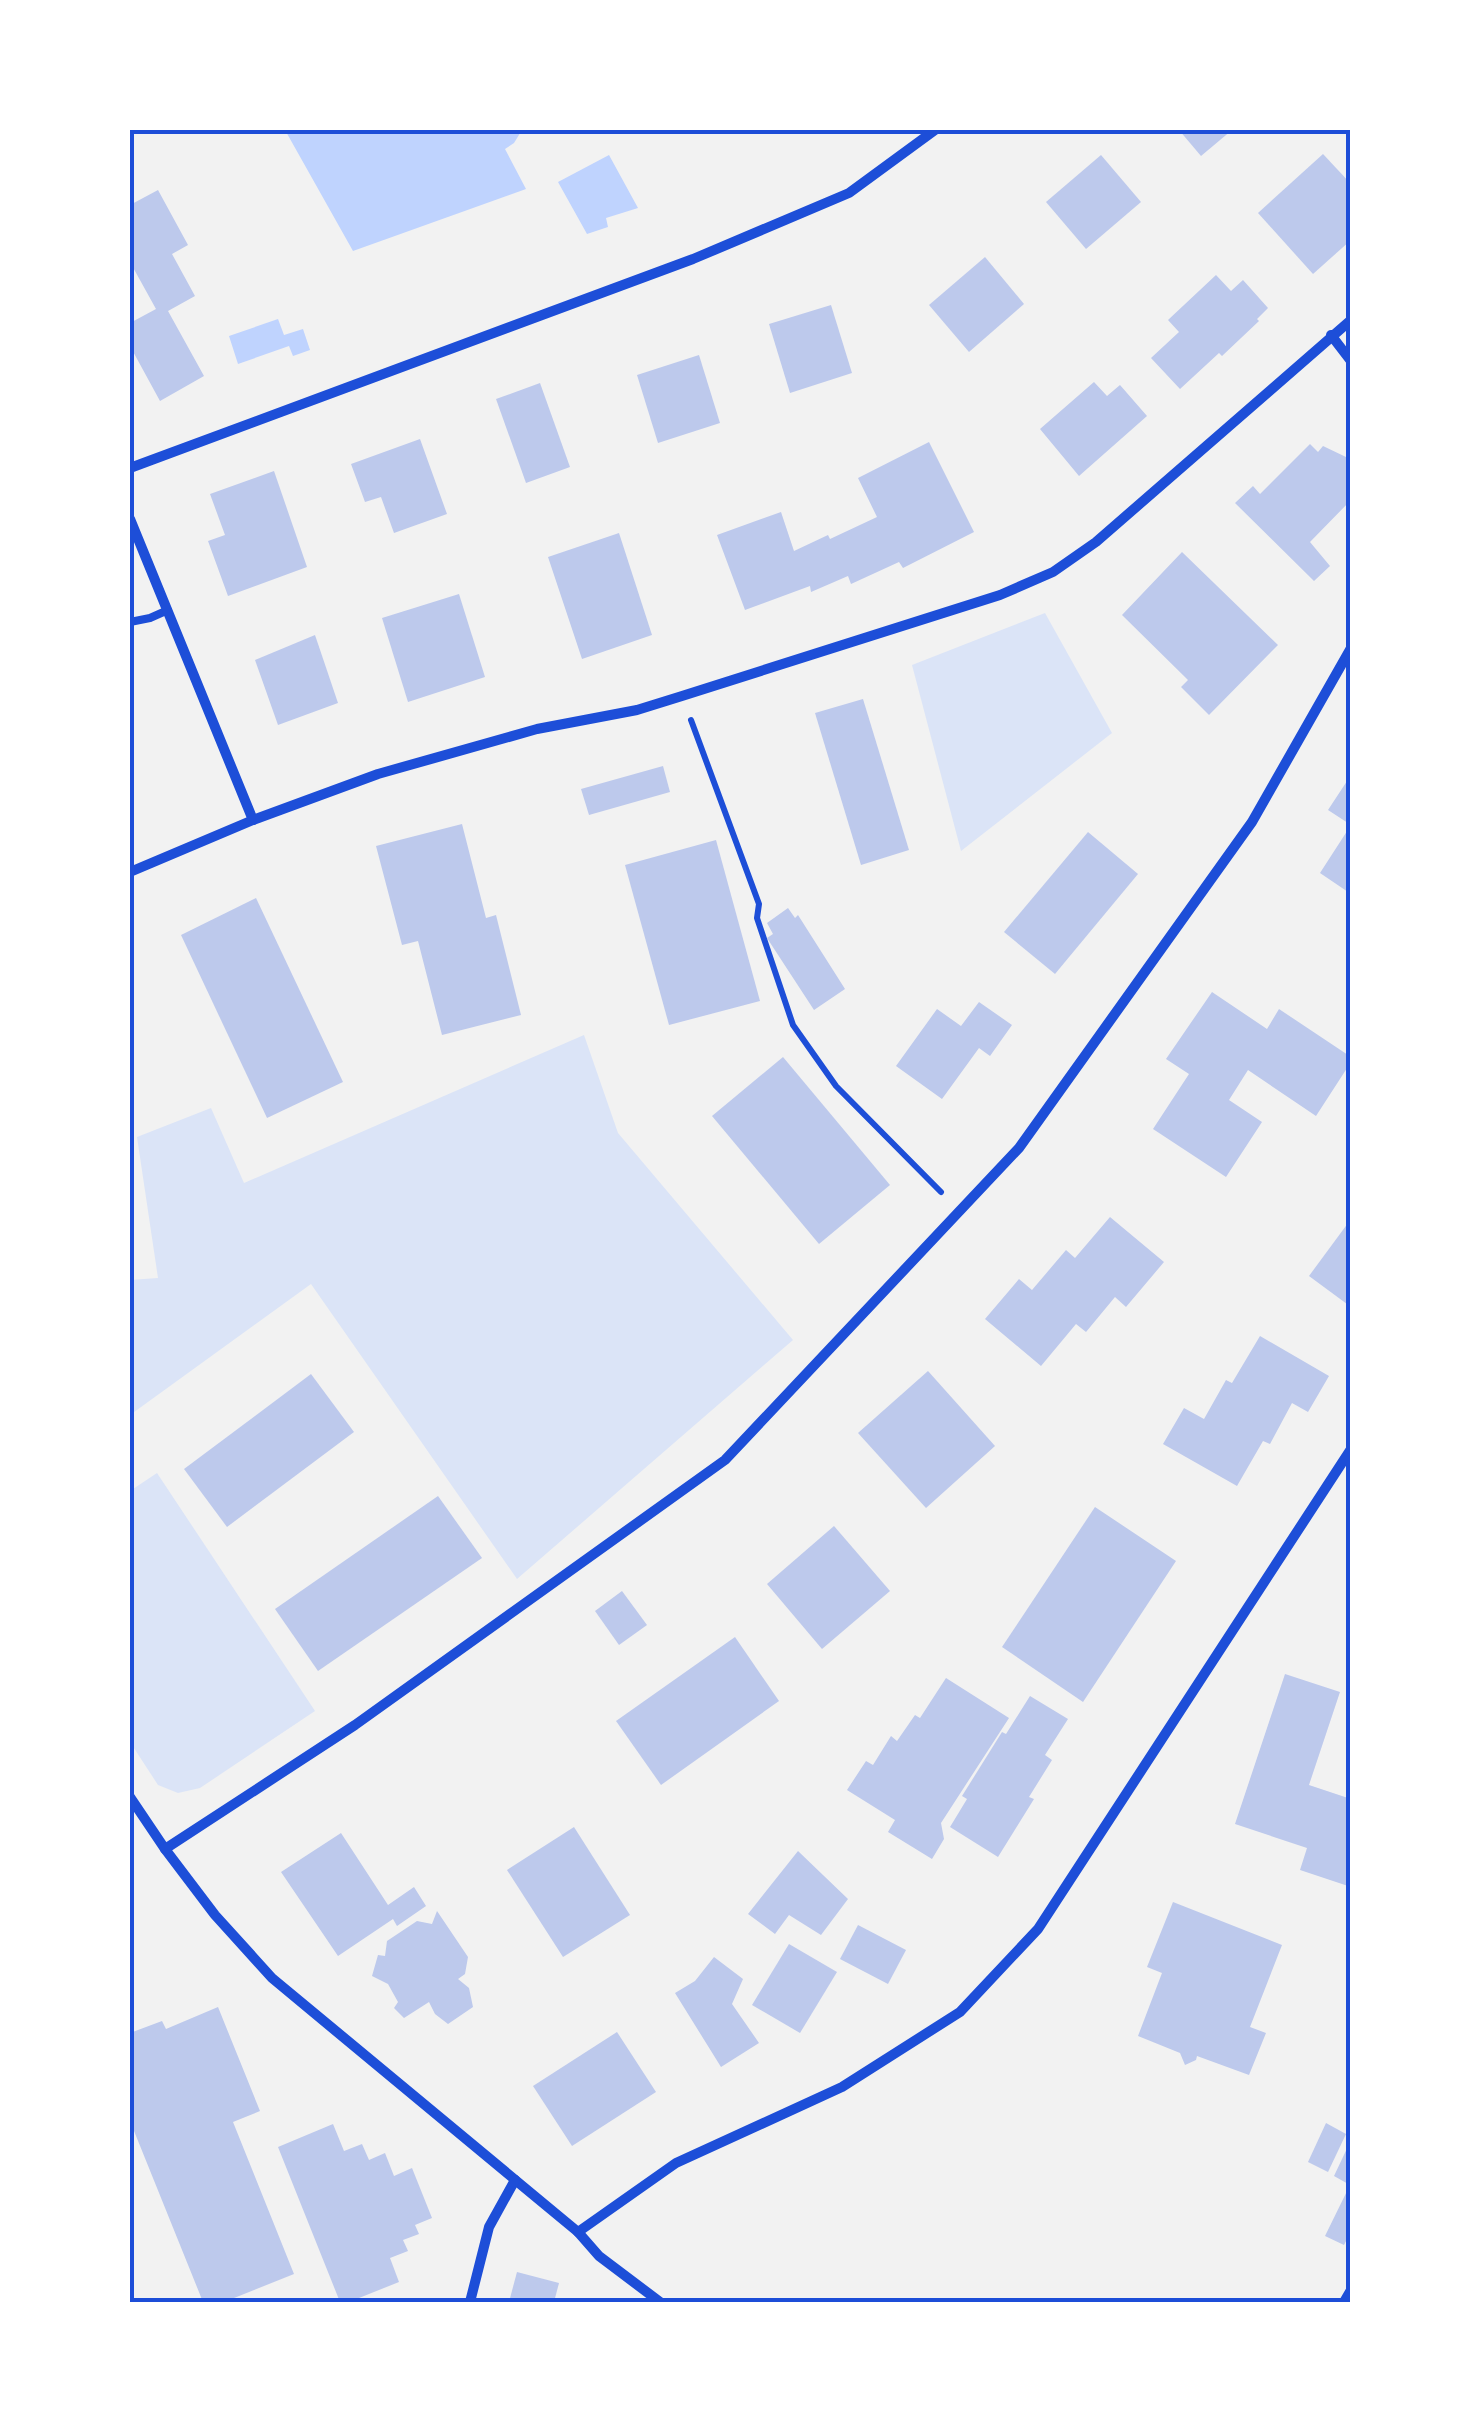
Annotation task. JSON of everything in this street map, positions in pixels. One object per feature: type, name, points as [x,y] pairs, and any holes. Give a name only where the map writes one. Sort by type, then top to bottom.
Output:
[{"type":"street","points":[[130,468],[693,259],[849,193],[936,130]]},
{"type":"street","points":[[130,872],[253,820],[378,774],[537,730],[637,710],[1000,596],[1053,572],[1096,542],[1351,320]]},
{"type":"street","points":[[1331,335],[1351,361]]},
{"type":"street","points":[[130,519],[253,820]]},
{"type":"street","points":[[165,1849],[355,1726],[725,1460],[1020,1148],[1252,822],[1351,648]]},
{"type":"street","points":[[578,2232],[676,2163],[842,2087],[960,2012],[1038,1929],[1351,1449]]},
{"type":"street","points":[[130,1797],[215,1915],[272,1978],[578,2232],[599,2256],[659,2302]]},
{"type":"street","points":[[470,2302],[489,2226],[514,2180]]},
{"type":"street","points":[[1344,2302],[1351,2290]]},
{"type":"lane","points":[[130,622],[168,610]]},
{"type":"path","points":[[690,718],[759,904],[757,918],[793,1026],[836,1086],[960,1211]]},
{"type":"shaded area","points":[[1045,613],[1112,733],[961,851],[912,665]]},
{"type":"shaded area","points":[[584,1035],[618,1133],[793,1340],[517,1579],[311,1284],[130,1415],[130,1280],[158,1278],[137,1137],[211,1108],[244,1183]]},
{"type":"shaded area","points":[[157,1473],[315,1711],[200,1788],[178,1793],[158,1785],[130,1742],[130,1491]]},
{"type":"water","points":[[285,130],[522,130],[505,149],[526,189],[353,251]]},
{"type":"water","points":[[609,155],[638,208],[606,218],[608,227],[587,234],[558,182]]},
{"type":"water","points":[[278,319],[284,335],[303,329],[310,350],[293,356],[289,346],[238,364],[229,336]]},
{"type":"building","points":[[1179,130],[1232,130],[1201,156]]},
{"type":"building","points":[[1323,154],[1351,184],[1351,240],[1313,274],[1258,213]]},
{"type":"building","points":[[1101,155],[1141,202],[1086,249],[1046,202]]},
{"type":"building","points":[[158,190],[188,245],[172,254],[195,296],[168,311],[204,376],[160,401],[130,346],[130,323],[156,309],[130,262],[130,205]]},
{"type":"building","points":[[985,257],[1024,304],[969,352],[929,305]]},
{"type":"building","points":[[1216,275],[1231,291],[1243,280],[1268,308],[1222,356],[1219,353],[1180,389],[1151,358],[1179,332],[1168,320]]},
{"type":"building","points":[[831,305],[852,373],[790,393],[769,324]]},
{"type":"building","points":[[699,355],[720,423],[658,443],[637,375]]},
{"type":"building","points":[[1094,382],[1107,396],[1120,385],[1147,416],[1079,476],[1040,429]]},
{"type":"building","points":[[540,383],[570,467],[526,483],[496,399]]},
{"type":"building","points":[[420,439],[447,514],[394,533],[381,497],[365,502],[351,464]]},
{"type":"building","points":[[929,442],[974,532],[903,568],[899,562],[851,584],[848,576],[811,592],[810,586],[745,610],[717,535],[781,512],[794,551],[828,535],[830,539],[877,517],[858,478]]},
{"type":"building","points":[[1310,444],[1318,452],[1323,446],[1346,457],[1351,482],[1351,500],[1310,542],[1330,566],[1314,581],[1235,503],[1253,486],[1260,494]]},
{"type":"building","points":[[274,471],[307,567],[228,596],[208,541],[225,535],[210,494]]},
{"type":"building","points":[[619,533],[652,635],[582,659],[548,557]]},
{"type":"building","points":[[1182,552],[1278,645],[1209,715],[1181,687],[1188,680],[1122,615]]},
{"type":"building","points":[[459,594],[485,677],[408,702],[382,618]]},
{"type":"building","points":[[315,635],[338,703],[278,725],[255,660]]},
{"type":"building","points":[[863,699],[909,850],[861,865],[815,713]]},
{"type":"building","points":[[663,766],[670,792],[589,815],[581,789]]},
{"type":"building","points":[[1351,775],[1351,825],[1328,810]]},
{"type":"building","points":[[462,824],[486,918],[496,915],[521,1015],[442,1035],[418,941],[402,945],[376,846]]},
{"type":"building","points":[[1351,825],[1351,894],[1320,873]]},
{"type":"building","points":[[1088,832],[1138,874],[1055,974],[1004,932]]},
{"type":"building","points":[[716,840],[760,1001],[669,1025],[625,865]]},
{"type":"building","points":[[256,898],[343,1082],[267,1118],[181,935]]},
{"type":"building","points":[[788,908],[795,918],[798,915],[845,989],[814,1010],[767,938],[773,934],[767,923]]},
{"type":"building","points":[[1212,992],[1267,1029],[1279,1009],[1351,1057],[1316,1116],[1248,1070],[1229,1100],[1262,1122],[1226,1177],[1153,1129],[1189,1074],[1166,1059]]},
{"type":"building","points":[[979,1002],[1012,1025],[990,1056],[979,1048],[942,1099],[896,1066],[937,1009],[961,1026]]},
{"type":"building","points":[[783,1057],[890,1185],[819,1244],[712,1116]]},
{"type":"building","points":[[1110,1217],[1164,1262],[1126,1307],[1115,1297],[1086,1332],[1076,1324],[1041,1366],[985,1319],[1019,1279],[1032,1290],[1066,1250],[1075,1258]]},
{"type":"building","points":[[1351,1219],[1351,1307],[1309,1276]]},
{"type":"building","points":[[1260,1336],[1329,1376],[1308,1412],[1292,1403],[1270,1444],[1263,1441],[1237,1486],[1163,1444],[1184,1408],[1204,1419],[1226,1380],[1232,1383]]},
{"type":"building","points":[[928,1371],[995,1446],[926,1508],[858,1433]]},
{"type":"building","points":[[311,1374],[354,1432],[227,1527],[184,1469]]},
{"type":"building","points":[[438,1496],[482,1558],[318,1671],[275,1609]]},
{"type":"building","points":[[1095,1507],[1176,1561],[1083,1702],[1002,1647]]},
{"type":"building","points":[[834,1526],[890,1591],[822,1649],[767,1584]]},
{"type":"building","points":[[622,1591],[647,1625],[619,1645],[595,1611]]},
{"type":"building","points":[[735,1637],[779,1701],[661,1785],[616,1721]]},
{"type":"building","points":[[1285,1674],[1340,1692],[1309,1785],[1351,1799],[1351,1887],[1300,1870],[1307,1848],[1235,1824]]},
{"type":"building","points":[[946,1678],[1009,1718],[941,1823],[944,1839],[932,1859],[888,1832],[895,1820],[847,1790],[866,1761],[873,1765],[891,1736],[897,1741],[915,1715],[920,1718]]},
{"type":"building","points":[[1030,1696],[1068,1719],[1045,1755],[1052,1760],[1029,1797],[1034,1799],[998,1857],[950,1827],[967,1799],[962,1796]]},
{"type":"building","points":[[574,1827],[630,1915],[563,1957],[507,1870]]},
{"type":"building","points":[[341,1833],[388,1905],[414,1887],[426,1906],[397,1926],[393,1919],[338,1956],[281,1872]]},
{"type":"building","points":[[798,1851],[848,1899],[821,1935],[789,1915],[775,1934],[748,1914]]},
{"type":"building","points":[[1173,1902],[1282,1945],[1250,2027],[1266,2033],[1249,2075],[1197,2056],[1185,2065],[1180,2053],[1138,2036],[1162,1973],[1147,1967]]},
{"type":"building","points":[[437,1911],[468,1957],[465,1974],[458,1979],[469,1988],[473,2007],[448,2024],[435,2014],[429,2002],[404,2018],[394,2008],[398,2002],[388,1984],[372,1976],[378,1955],[385,1956],[387,1941],[417,1921],[432,1924]]},
{"type":"building","points":[[858,1925],[906,1950],[888,1984],[840,1959]]},
{"type":"building","points":[[789,1944],[837,1972],[800,2033],[752,2005]]},
{"type":"building","points":[[714,1957],[743,1979],[732,2004],[759,2043],[721,2067],[675,1993],[695,1981]]},
{"type":"building","points":[[218,2007],[260,2111],[233,2122],[294,2274],[224,2302],[203,2302],[130,2121],[130,2033],[162,2021],[166,2029]]},
{"type":"building","points":[[617,2032],[656,2092],[572,2146],[533,2086]]},
{"type":"building","points":[[1326,2123],[1346,2134],[1328,2172],[1308,2162]]},
{"type":"building","points":[[333,2124],[344,2151],[362,2144],[369,2160],[385,2153],[394,2176],[412,2168],[432,2218],[415,2225],[419,2234],[403,2240],[408,2251],[390,2258],[399,2282],[349,2302],[340,2302],[278,2147]]},
{"type":"building","points":[[1351,2140],[1351,2231],[1344,2245],[1325,2236],[1350,2185],[1334,2176]]},
{"type":"building","points":[[517,2272],[559,2283],[554,2302],[509,2302]]}]
